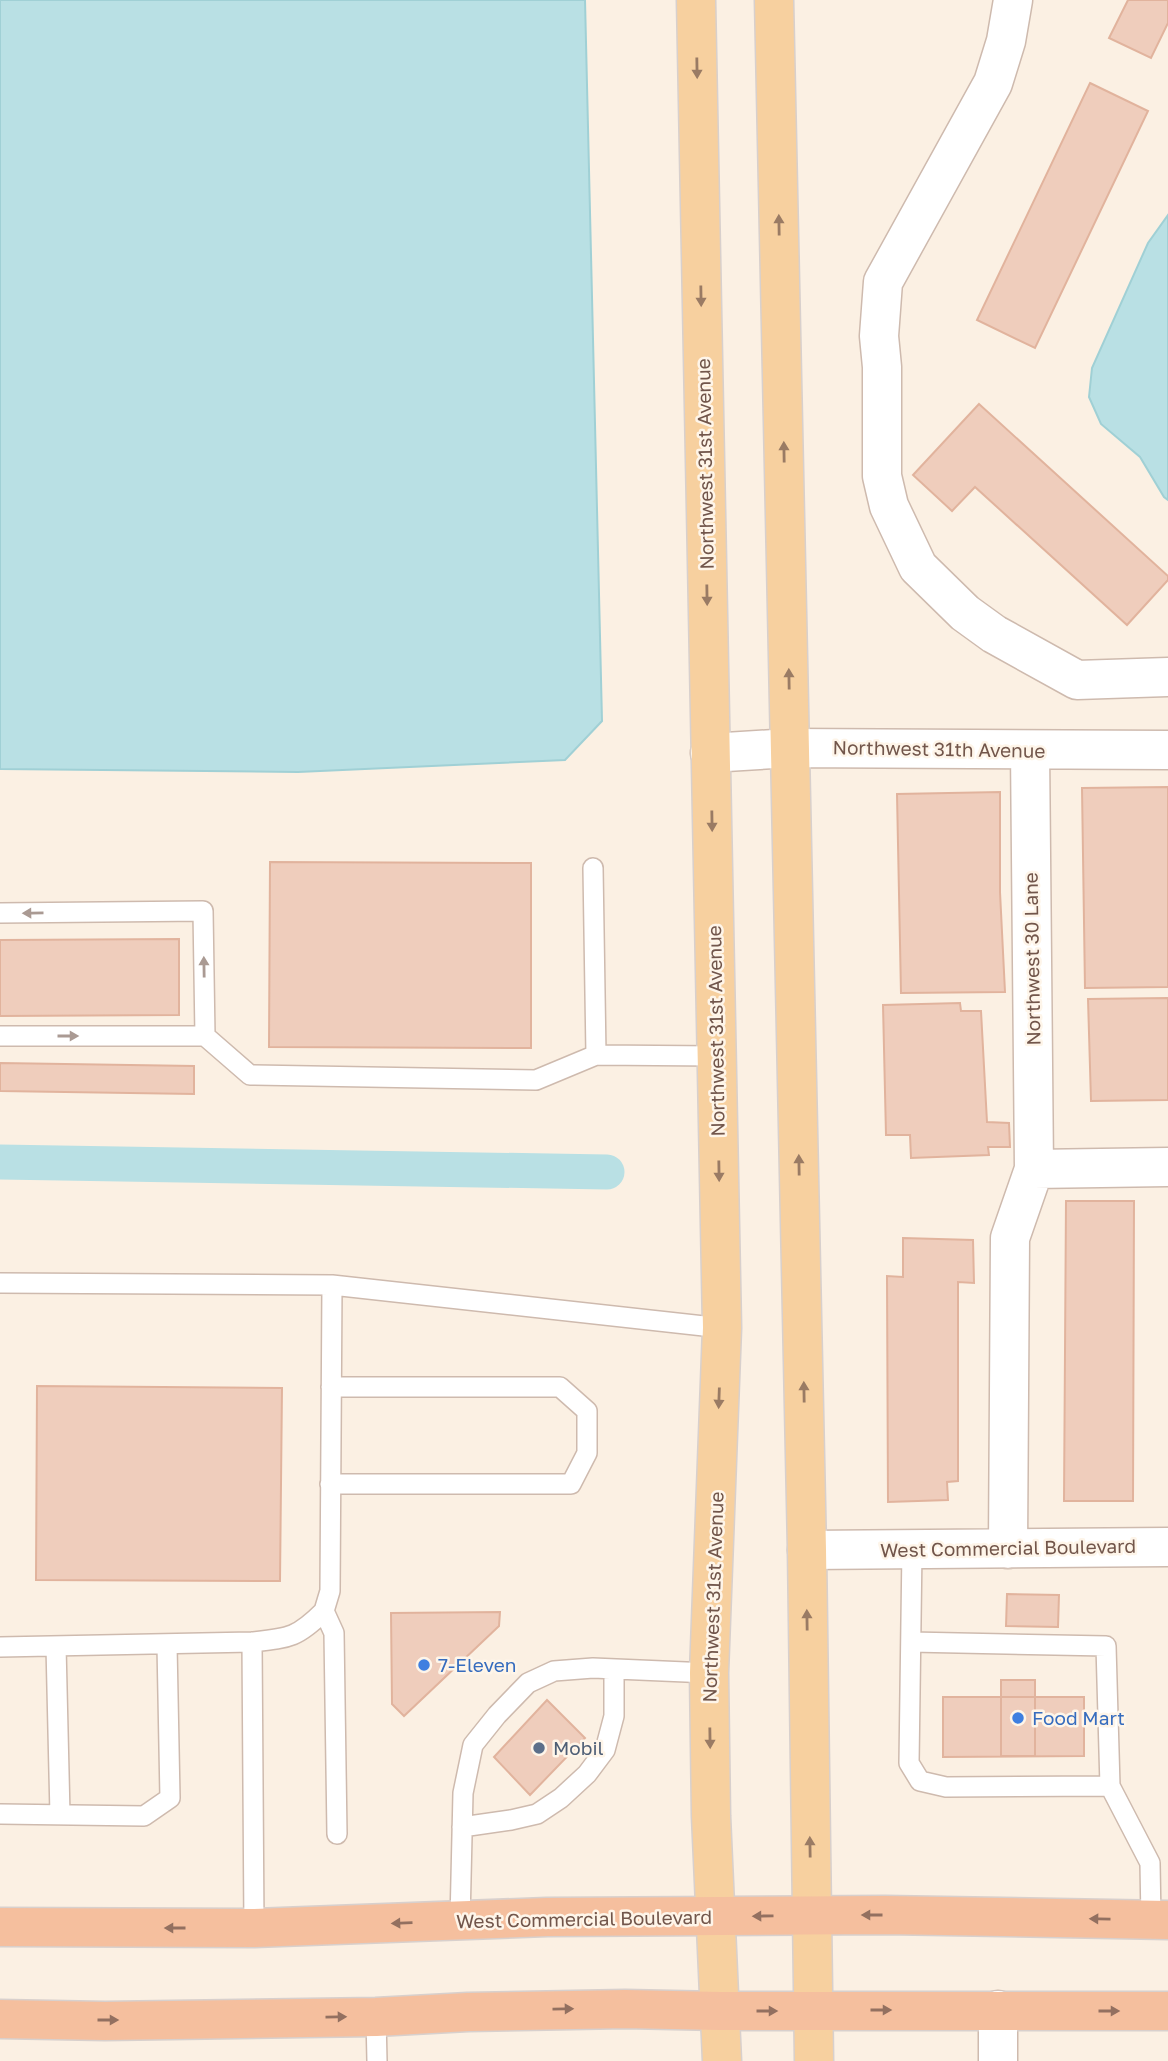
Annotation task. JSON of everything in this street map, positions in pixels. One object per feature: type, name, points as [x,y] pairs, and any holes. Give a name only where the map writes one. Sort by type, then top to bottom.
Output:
[{"type":"highway","name":"West Commercial Boulevard","points":[[0,1927],[254,1928],[547,1917],[811,1916],[1159,1920]]},
{"type":"highway","points":[[0,2019],[105,2021],[376,2017],[542,2010],[1168,2011]]},
{"type":"main road","name":"Northwest 31st Avenue","points":[[696,0],[722,1328],[709,1673],[715,1917],[722,2061]]},
{"type":"main road","points":[[774,0],[807,1550],[814,2061]]},
{"type":"street","points":[[1013,0],[1006,41],[993,83],[883,282],[879,336],[882,367],[882,476],[899,530],[918,566],[965,613],[994,634],[1077,681],[1168,677]]},
{"type":"street","name":"Northwest 31th Avenue","points":[[710,753],[790,748],[1168,750]]},
{"type":"street","name":"Northwest 30 Lane","points":[[1007,1549],[1010,1238],[1034,1169],[1030,750]]},
{"type":"street","points":[[1034,1169],[1168,1167]]},
{"type":"street","name":"West Commercial Boulevard","points":[[807,1550],[1168,1547]]},
{"type":"street","points":[[998,2010],[998,2061]]},
{"type":"lane","points":[[593,868],[596,1055]]},
{"type":"lane","points":[[0,914],[203,911],[205,1036]]},
{"type":"lane","points":[[0,1036],[205,1036],[250,1075],[536,1080],[596,1055],[716,1056]]},
{"type":"lane","points":[[0,1283],[332,1284],[722,1328]]},
{"type":"lane","points":[[0,1647],[167,1645],[289,1638],[307,1628],[324,1611],[330,1591],[332,1284]]},
{"type":"lane","points":[[330,1484],[571,1484],[587,1453],[587,1411],[560,1387],[331,1387]]},
{"type":"lane","points":[[912,1549],[909,1763],[920,1781],[946,1787],[1110,1786]]},
{"type":"lane","points":[[324,1611],[334,1633],[337,1834]]},
{"type":"lane","points":[[252,1642],[254,1928]]},
{"type":"lane","points":[[911,1642],[1106,1646],[1110,1786],[1150,1863],[1159,1920]]},
{"type":"lane","points":[[0,1814],[144,1816],[170,1798],[167,1645]]},
{"type":"lane","points":[[56,1646],[60,1815]]},
{"type":"lane","points":[[460,1921],[463,1793],[473,1745],[528,1683],[554,1671],[593,1668],[709,1673]]},
{"type":"lane","points":[[462,1827],[537,1814],[561,1798],[587,1774],[605,1750],[614,1716],[614,1669]]},
{"type":"lane","points":[[376,2017],[377,2061]]},
{"type":"water","points":[[0,0],[585,0],[602,721],[565,760],[298,772],[0,769]]},
{"type":"water","points":[[1168,215],[1168,500],[1140,457],[1101,424],[1089,397],[1092,368],[1148,243]]},
{"type":"building","points":[[1128,0],[1168,0],[1168,23],[1151,58],[1109,38]]},
{"type":"building","points":[[1090,83],[1148,111],[1035,348],[977,320]]},
{"type":"building","points":[[979,404],[1168,576],[1168,580],[1127,625],[975,487],[952,511],[913,475]]},
{"type":"building","points":[[1168,787],[1168,987],[1085,988],[1082,788]]},
{"type":"building","points":[[1000,792],[1000,892],[1005,992],[901,993],[897,794]]},
{"type":"building","points":[[270,862],[531,863],[531,1048],[269,1047]]},
{"type":"building","points":[[179,939],[179,1015],[0,1016],[0,940]]},
{"type":"building","points":[[1168,998],[1168,1100],[1091,1101],[1088,999]]},
{"type":"building","points":[[960,1003],[961,1011],[981,1011],[987,1122],[1009,1123],[1010,1147],[988,1147],[989,1155],[911,1158],[910,1135],[886,1135],[883,1005]]},
{"type":"building","points":[[0,1063],[194,1066],[194,1094],[0,1091]]},
{"type":"building","points":[[1066,1201],[1134,1201],[1133,1501],[1064,1501]]},
{"type":"building","points":[[903,1238],[973,1240],[974,1283],[958,1282],[958,1481],[947,1482],[948,1500],[888,1502],[887,1276],[903,1277]]},
{"type":"building","points":[[37,1386],[282,1388],[280,1581],[36,1580]]},
{"type":"building","points":[[1007,1594],[1059,1595],[1058,1627],[1006,1626]]},
{"type":"building","name":"7-Eleven","points":[[500,1612],[499,1626],[404,1716],[392,1704],[391,1613]]},
{"type":"building","name":"Food Mart","points":[[1001,1680],[1035,1680],[1035,1756],[1001,1756]]},
{"type":"building","points":[[943,1697],[1084,1697],[1084,1756],[943,1757]]},
{"type":"building","name":"Mobil","points":[[547,1700],[585,1738],[530,1795],[494,1757]]},
{"type":"waterway","points":[[0,1162],[607,1172]]},
{"type":"place","name":"7-Eleven","points":[[424,1665]]},
{"type":"place","name":"Food Mart","points":[[1018,1718]]},
{"type":"place","name":"Mobil","points":[[539,1748]]}]
